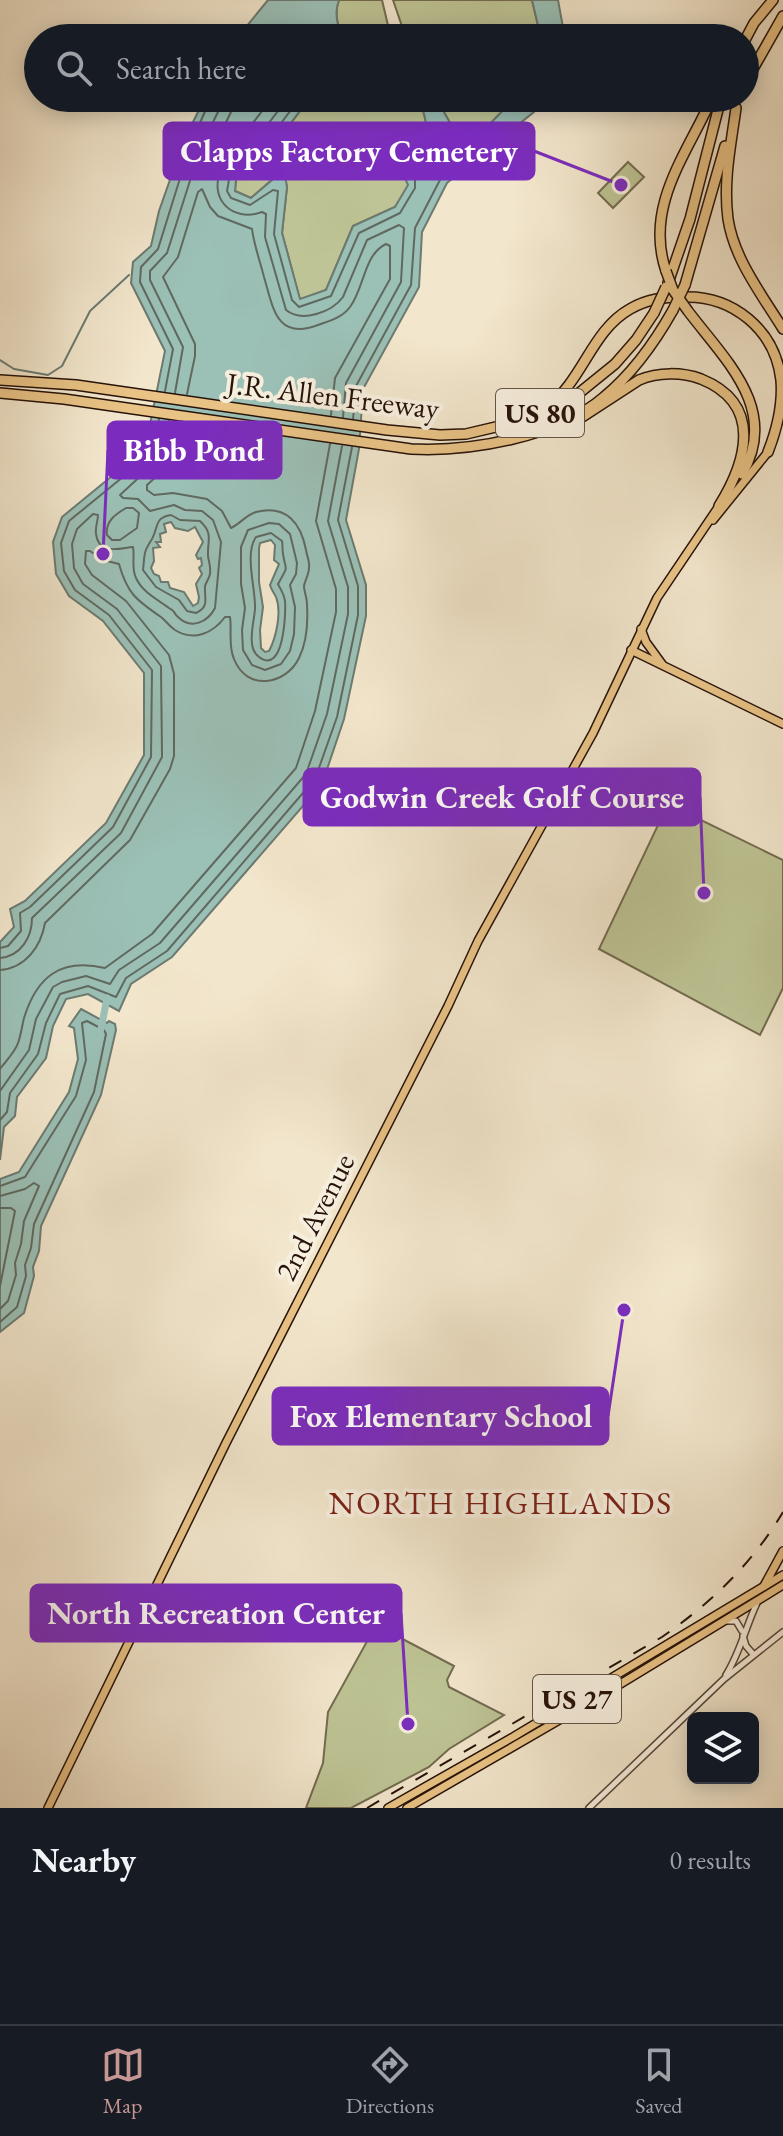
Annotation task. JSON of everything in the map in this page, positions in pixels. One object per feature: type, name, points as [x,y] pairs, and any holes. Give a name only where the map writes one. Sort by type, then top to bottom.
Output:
[{"type":"highway","points":[[753,24],[773,0]]},
{"type":"highway","points":[[759,58],[783,16]]},
{"type":"highway","points":[[705,112],[670,180],[660,231],[666,271],[673,290],[734,369],[748,394],[753,411],[748,464],[719,506]]},
{"type":"highway","name":"J.R. Allen Freeway","points":[[0,380],[53,383],[440,435],[493,429],[524,419],[573,398],[597,380],[636,340],[654,313],[690,219],[717,112]]},
{"type":"highway","name":"J.R. Allen Freeway","points":[[0,393],[64,399],[385,446],[442,450],[481,447],[542,430],[603,399],[658,336],[685,285],[735,112]]},
{"type":"highway","points":[[737,112],[726,177],[729,221],[743,263],[783,329]]},
{"type":"highway","points":[[524,419],[564,392],[603,333],[624,312],[656,298],[700,296],[723,302],[744,313],[772,351],[781,379],[781,398],[777,426],[768,452]]},
{"type":"highway","points":[[481,447],[550,431],[586,417],[644,378],[691,376],[727,395],[738,410],[744,432],[737,474],[719,506]]},
{"type":"highway","points":[[768,452],[783,428]]},
{"type":"main road","points":[[701,534],[727,506],[768,452]]},
{"type":"main road","points":[[701,534],[719,506]]},
{"type":"main road","name":"2nd Avenue","points":[[48,1808],[478,941],[593,733],[657,598],[701,534]]},
{"type":"main road","points":[[641,629],[646,642],[661,662]]},
{"type":"main road","points":[[637,638],[661,662]]},
{"type":"main road","points":[[631,650],[783,724]]},
{"type":"main road","points":[[757,1603],[783,1551]]},
{"type":"main road","name":"US 27","points":[[388,1808],[783,1575]]},
{"type":"main road","name":"US 27","points":[[407,1808],[783,1585]]},
{"type":"street","points":[[724,1679],[735,1661],[757,1603]]},
{"type":"street","points":[[726,1621],[736,1621],[746,1646],[753,1654]]},
{"type":"street","points":[[589,1808],[724,1679],[783,1632]]},
{"type":"green space","points":[[339,0],[382,0],[388,24],[338,24]]},
{"type":"green space","points":[[393,0],[532,0],[538,24],[401,24]]},
{"type":"green space","points":[[299,112],[424,112],[429,156],[395,207],[353,226],[326,290],[300,300],[282,233],[287,187],[283,170],[251,198],[235,191],[236,179],[256,169]]},
{"type":"green space","points":[[444,112],[501,112],[486,128],[458,137]]},
{"type":"green space","points":[[628,162],[644,177],[613,208],[598,193]]},
{"type":"green space","points":[[668,804],[783,860],[783,988],[760,1035],[599,949]]},
{"type":"green space","points":[[376,1625],[454,1666],[447,1680],[449,1687],[504,1715],[449,1749],[429,1767],[351,1808],[306,1808],[323,1763],[328,1712]]},
{"type":"water","points":[[268,0],[339,0],[338,24],[248,24]]},
{"type":"water","points":[[532,0],[558,0],[562,24],[538,24]]},
{"type":"water","points":[[198,112],[299,112],[255,169],[236,179],[235,191],[251,198],[284,170],[287,187],[282,233],[300,299],[326,290],[353,226],[395,207],[408,185],[401,169],[422,166],[426,159],[428,142],[423,112],[444,112],[458,137],[486,128],[501,112],[534,112],[447,183],[422,232],[419,287],[363,389],[359,449],[346,520],[366,585],[366,616],[344,719],[322,784],[172,957],[131,984],[119,1011],[88,994],[66,999],[53,1026],[46,1058],[17,1097],[15,1116],[4,1127],[0,1160],[0,942],[14,927],[10,909],[25,901],[106,823],[144,755],[144,673],[103,621],[69,596],[56,574],[53,542],[62,517],[145,449],[165,351],[131,283],[133,262],[151,246],[159,211],[184,140]],"holes":[[[171,522],[175,528],[188,531],[195,527],[203,542],[196,555],[198,559],[201,558],[199,568],[202,574],[196,584],[198,603],[193,606],[184,592],[170,588],[168,582],[161,582],[151,568],[153,548],[160,547],[156,542],[161,542],[160,534],[166,532],[164,524]],[[271,540],[275,545],[274,560],[279,564],[270,585],[278,603],[278,617],[272,646],[265,652],[261,648],[263,607],[259,548],[260,543]]]},
{"type":"water","points":[[81,1009],[115,1024],[101,1095],[41,1226],[39,1251],[24,1313],[0,1332],[0,1179],[19,1172],[69,1092],[78,1059],[74,1028],[69,1026]]},
{"type":"waterway","points":[[0,360],[14,369],[48,375],[62,366],[90,311],[129,275]]},
{"type":"waterway","points":[[101,1029],[107,998]]},
{"type":"railway","points":[[367,1808],[662,1637],[729,1581],[758,1549],[783,1512]]},
{"type":"place","name":"Clapps Factory Cemetery","points":[[621,185]]},
{"type":"place","name":"Bibb Pond","points":[[103,554]]},
{"type":"place","name":"Godwin Creek Golf Course","points":[[704,893]]},
{"type":"place","name":"Fox Elementary School","points":[[624,1310]]},
{"type":"place","name":"North Recreation Center","points":[[408,1724]]},
{"type":"district","name":"NORTH HIGHLANDS","points":[[501,1503]]}]
